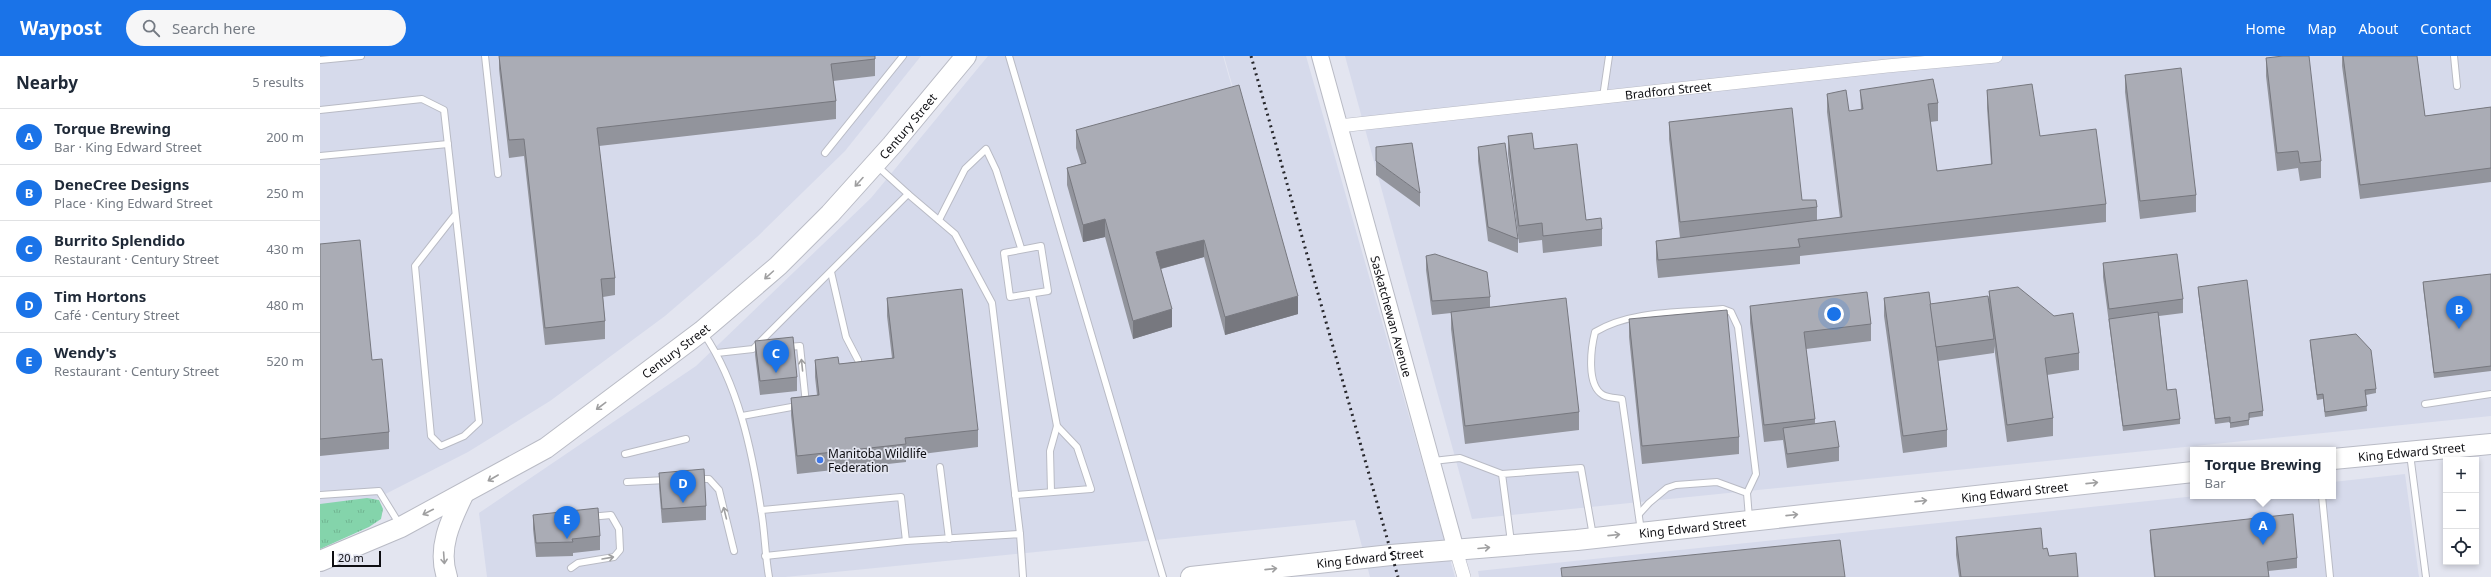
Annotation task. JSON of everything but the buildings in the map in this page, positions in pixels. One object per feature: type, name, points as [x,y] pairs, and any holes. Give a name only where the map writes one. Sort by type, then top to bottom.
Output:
[{"type":"main road","name":"Century Street","points":[[320,561],[401,527],[463,495],[546,448],[702,331],[778,266],[875,164],[966,56]]},
{"type":"main road","name":"King Edward Street","points":[[2336,459],[2491,444]]},
{"type":"main road","name":"King Edward Street","points":[[1191,577],[1456,550],[1593,538],[1640,523],[1749,520],[2190,472]]},
{"type":"main road","points":[[447,577],[444,552],[446,534],[463,495]]},
{"type":"street","name":"Saskatchewan Avenue","points":[[1320,56],[1464,577]]},
{"type":"street","name":"Bradford Street","points":[[1339,126],[1603,97],[1887,63],[1996,56]]},
{"type":"lane","points":[[320,60],[361,56]]},
{"type":"lane","points":[[485,56],[498,174]]},
{"type":"lane","points":[[825,153],[903,56]]},
{"type":"lane","points":[[1009,56],[1162,577]]},
{"type":"lane","points":[[1603,97],[1609,56]]},
{"type":"lane","points":[[2454,56],[2457,86]]},
{"type":"lane","points":[[320,110],[422,99],[444,110],[479,422],[464,436],[441,446],[431,436],[415,266],[455,215]]},
{"type":"lane","points":[[320,156],[448,144]]},
{"type":"lane","points":[[939,220],[965,169],[986,149],[996,170],[1021,248]]},
{"type":"lane","points":[[875,164],[955,234],[992,303],[1020,534],[1023,577]]},
{"type":"lane","points":[[753,349],[908,194]]},
{"type":"lane","points":[[1041,246],[1048,291],[1032,294],[1010,297],[1004,253],[1021,248],[1041,246]]},
{"type":"lane","points":[[831,272],[846,337],[858,360]]},
{"type":"lane","points":[[1032,294],[1057,426],[1050,451],[1051,492]]},
{"type":"lane","points":[[1640,523],[1622,399],[1604,395],[1596,388],[1589,353],[1595,332],[1605,326],[1643,316],[1723,309],[1731,312],[1738,327],[1756,474],[1747,493],[1749,520]]},
{"type":"lane","points":[[702,331],[717,353],[742,416],[761,510],[765,556],[769,577]]},
{"type":"lane","points":[[742,416],[806,404],[800,346],[776,348]]},
{"type":"lane","points":[[717,353],[761,349]]},
{"type":"lane","points":[[2425,404],[2491,394]]},
{"type":"lane","points":[[1015,496],[1091,489],[1077,447],[1057,426]]},
{"type":"lane","points":[[625,454],[686,439]]},
{"type":"lane","points":[[2410,452],[2426,577]]},
{"type":"lane","points":[[1432,461],[1460,458],[1502,474],[1582,468],[1593,538]]},
{"type":"lane","points":[[940,467],[949,539]]},
{"type":"lane","points":[[1502,474],[1512,545]]},
{"type":"lane","points":[[687,480],[709,479],[719,490],[734,551]]},
{"type":"lane","points":[[627,482],[672,480]]},
{"type":"lane","points":[[1640,523],[1649,503],[1667,488],[1676,485],[1717,482],[1747,493]]},
{"type":"lane","points":[[320,495],[379,490],[401,527]]},
{"type":"lane","points":[[761,510],[901,497],[906,541]]},
{"type":"lane","points":[[2322,499],[2330,577]]},
{"type":"lane","points":[[571,568],[578,563],[614,557],[620,550],[619,529],[611,515],[580,518]]},
{"type":"lane","points":[[765,556],[906,541],[1020,534]]},
{"type":"shaded area","points":[[320,56],[921,56],[845,151],[757,237],[665,316],[550,401],[468,452],[352,511],[320,524]]},
{"type":"shaded area","points":[[988,56],[1223,56],[1291,293],[1224,56],[1306,56],[1455,577],[1370,577],[1355,520],[785,577],[487,577],[479,513],[696,366],[871,198]]},
{"type":"shaded area","points":[[1345,56],[2491,56],[2491,416],[1472,519]]},
{"type":"shaded area","points":[[2405,474],[2419,577],[1479,577],[1478,571],[2190,497],[2190,499],[2336,499],[2336,482]]},
{"type":"green space","points":[[367,498],[379,500],[383,509],[381,519],[369,527],[320,549],[320,504]]},
{"type":"railway","points":[[1251,56],[1398,577]]},
{"type":"place","name":"DeneCree Designs","points":[[2459,329]]},
{"type":"place","name":"Burrito Splendido","points":[[776,373]]},
{"type":"place","name":"Manitoba Wildlife Federation","points":[[820,460]]},
{"type":"place","name":"Tim Hortons","points":[[683,503]]},
{"type":"place","name":"Wendy's","points":[[567,539]]},
{"type":"place","name":"Torque Brewing","points":[[2263,545]]}]
